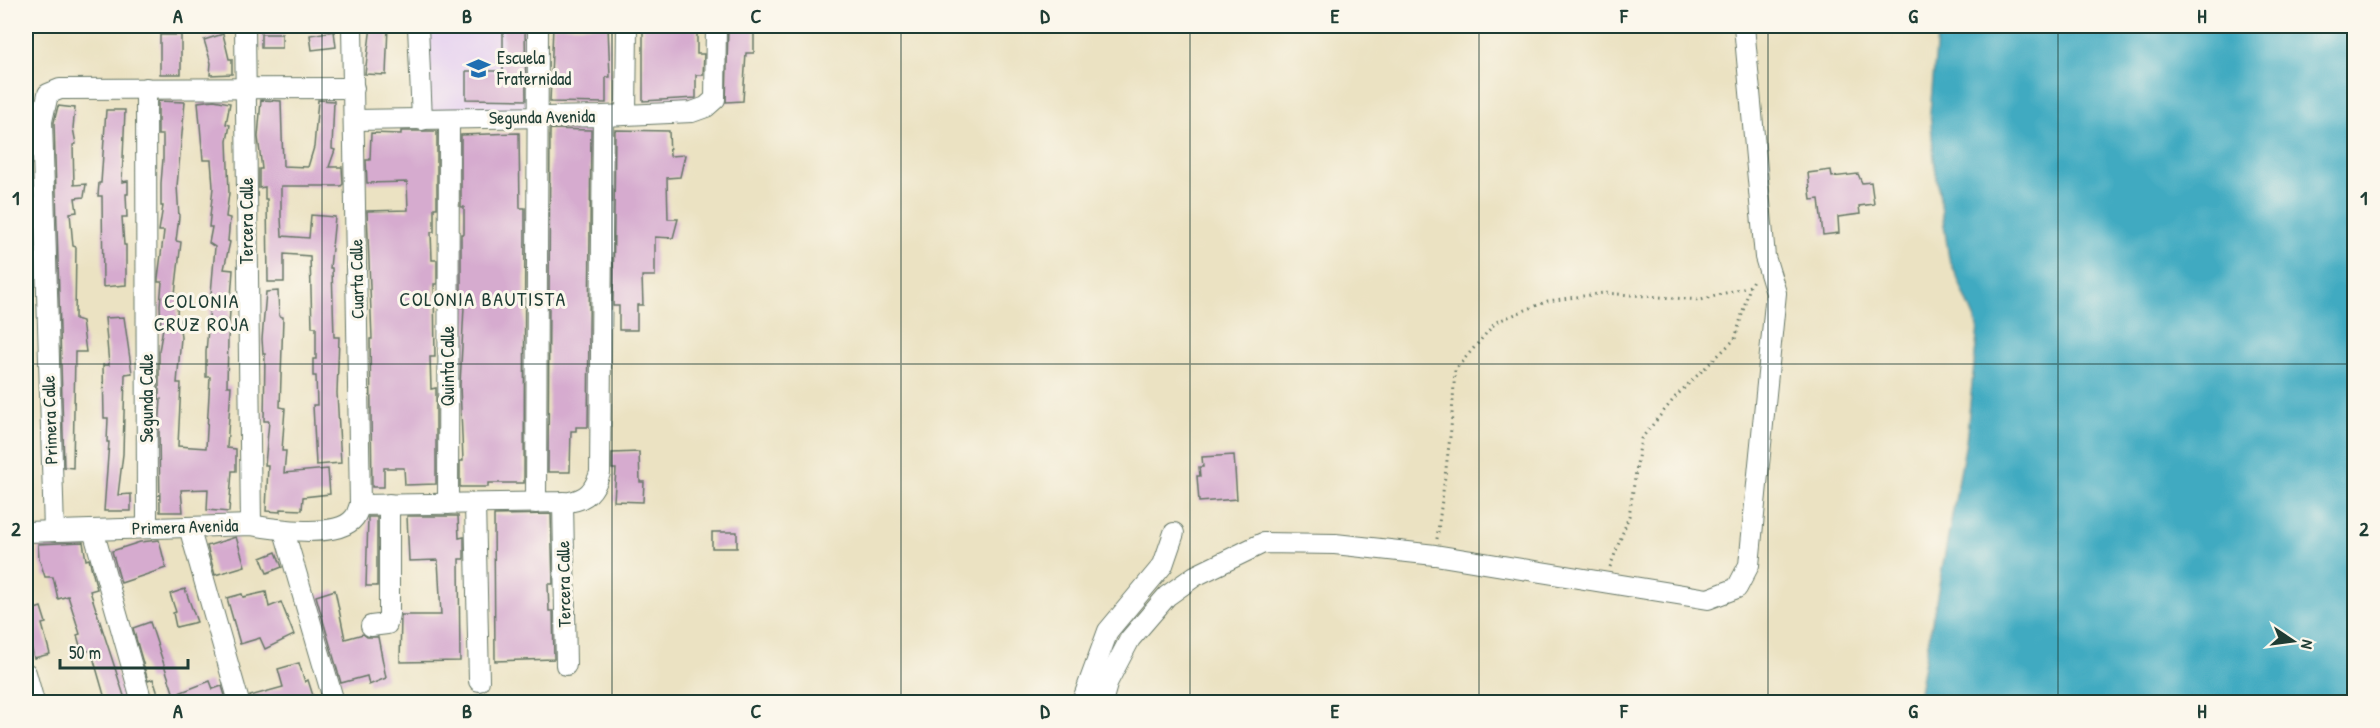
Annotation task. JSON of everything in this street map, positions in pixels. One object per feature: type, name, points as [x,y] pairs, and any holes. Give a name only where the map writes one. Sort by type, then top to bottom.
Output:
[{"type":"street","name":"Tercera Calle","points":[[245,26],[251,525]]},
{"type":"street","name":"Cuarta Calle","points":[[352,26],[360,505]]},
{"type":"street","points":[[418,26],[422,120]]},
{"type":"street","points":[[536,503],[538,26]]},
{"type":"street","points":[[626,114],[627,26]]},
{"type":"street","name":"Segunda Avenida","points":[[354,120],[449,120],[692,112],[706,107],[715,99],[717,88],[716,26]]},
{"type":"street","points":[[1102,702],[1108,681],[1130,639],[1167,596],[1195,576],[1263,543],[1335,544],[1435,555],[1708,599],[1737,588],[1749,565],[1776,293],[1764,257],[1744,26]]},
{"type":"street","points":[[146,88],[354,88]]},
{"type":"street","name":"Primera Calle","points":[[54,531],[42,121],[48,94],[60,89],[146,88]]},
{"type":"street","name":"Segunda Calle","points":[[146,88],[147,528]]},
{"type":"street","points":[[360,505],[563,502],[583,500],[592,492],[600,473],[603,116]]},
{"type":"street","name":"Quinta Calle","points":[[447,504],[449,120]]},
{"type":"street","name":"Tercera Calle","points":[[563,502],[566,665]]},
{"type":"street","points":[[371,626],[387,624],[389,614],[389,504]]},
{"type":"street","points":[[476,504],[479,681]]},
{"type":"street","name":"Primera Avenida","points":[[26,532],[251,525],[284,531],[344,526],[354,519],[360,505]]},
{"type":"street","points":[[189,527],[239,702]]},
{"type":"street","points":[[93,530],[142,702]]},
{"type":"street","points":[[284,531],[334,702]]},
{"type":"street","points":[[1082,702],[1108,631],[1162,565],[1174,533]]},
{"type":"street","points":[[26,673],[34,702]]},
{"type":"path","points":[[1586,579],[1611,566],[1629,516],[1641,440],[1677,396],[1735,339],[1750,286],[1764,257]]},
{"type":"path","points":[[1435,555],[1451,429],[1455,370],[1496,322],[1548,301],[1559,299],[1604,293],[1701,300],[1750,286]]},
{"type":"shaded area","name":"Escuela Fraternidad","points":[[428,26],[531,26],[531,110],[428,112]]},
{"type":"water","points":[[1938,26],[2354,26],[2354,702],[1917,702],[1966,442],[1978,327],[1949,258],[1934,159],[1930,112]]},
{"type":"building","points":[[371,26],[388,26],[386,75],[365,74]]},
{"type":"building","points":[[503,26],[525,26],[526,100],[466,99],[466,71],[503,71]]},
{"type":"building","points":[[553,26],[608,26],[610,77],[606,77],[606,103],[550,102]]},
{"type":"building","points":[[643,26],[697,29],[697,54],[704,54],[703,75],[696,75],[696,98],[643,101]]},
{"type":"building","points":[[728,29],[754,29],[754,53],[746,53],[743,101],[726,102]]},
{"type":"building","points":[[334,31],[336,47],[312,50],[310,35]]},
{"type":"building","points":[[223,34],[229,59],[232,59],[232,74],[210,75],[211,63],[204,40]]},
{"type":"building","points":[[261,34],[282,34],[282,48],[261,48]]},
{"type":"building","points":[[160,35],[181,35],[181,74],[160,74]]},
{"type":"building","points":[[214,100],[230,103],[226,124],[230,125],[227,141],[229,193],[226,217],[230,218],[228,241],[230,242],[224,269],[233,270],[228,339],[227,386],[231,386],[227,448],[236,449],[236,471],[232,471],[229,512],[207,510],[208,489],[181,490],[183,512],[160,512],[159,351],[163,328],[161,328],[160,305],[162,282],[158,282],[158,278],[164,231],[159,231],[163,206],[161,206],[161,183],[163,135],[158,135],[158,101],[185,102],[177,186],[179,217],[176,241],[181,242],[175,294],[178,295],[177,316],[181,338],[177,383],[181,383],[178,446],[206,448],[210,377],[206,377],[206,352],[215,247],[209,243],[212,227],[209,227],[213,187],[211,160],[203,160],[198,102]]},
{"type":"building","points":[[261,100],[281,101],[283,166],[308,167],[314,147],[318,100],[334,101],[332,149],[335,150],[329,167],[342,167],[343,184],[341,186],[281,186],[281,218],[282,236],[309,238],[311,215],[335,217],[330,268],[332,268],[334,337],[339,337],[337,393],[341,463],[316,465],[313,405],[317,405],[313,359],[316,359],[316,327],[312,327],[310,256],[284,254],[284,282],[268,282],[267,199],[265,199],[265,187],[259,188],[259,169],[262,169],[258,137]]},
{"type":"building","points":[[58,106],[75,108],[74,185],[86,184],[84,197],[75,198],[77,212],[70,213],[73,246],[76,247],[75,319],[82,321],[86,352],[75,352],[73,468],[64,467],[54,122]]},
{"type":"building","points":[[106,110],[125,110],[122,182],[128,181],[128,194],[126,194],[127,217],[122,217],[124,245],[126,245],[126,285],[103,287],[102,196],[98,196]]},
{"type":"building","points":[[550,129],[591,130],[588,427],[576,427],[576,431],[571,431],[570,472],[548,472]]},
{"type":"building","points":[[615,130],[669,131],[670,156],[685,155],[680,177],[667,178],[668,219],[678,219],[673,238],[655,237],[655,276],[642,276],[643,305],[637,305],[637,330],[619,330],[619,306],[613,306]]},
{"type":"building","points":[[401,131],[437,131],[437,208],[434,208],[434,232],[431,232],[432,260],[437,260],[437,284],[434,284],[435,357],[430,357],[431,389],[436,388],[436,484],[405,485],[404,468],[384,468],[384,487],[372,487],[370,339],[372,339],[367,211],[408,210],[407,182],[367,183],[366,160],[370,160],[371,133],[401,134]]},
{"type":"building","points":[[519,133],[520,208],[525,208],[524,483],[488,483],[488,487],[460,487],[460,461],[463,461],[460,385],[464,307],[461,307],[461,234],[464,234],[464,207],[461,207],[461,135]]},
{"type":"building","points":[[1831,170],[1832,177],[1858,174],[1862,183],[1871,182],[1874,204],[1859,206],[1860,214],[1838,217],[1839,233],[1823,235],[1819,199],[1811,200],[1808,173]]},
{"type":"building","points":[[278,291],[279,316],[283,317],[280,407],[285,408],[282,451],[286,451],[284,473],[328,469],[330,494],[303,497],[302,510],[280,509],[280,512],[266,511],[268,465],[265,465],[269,421],[264,421],[265,354],[263,354],[262,339],[266,292]]},
{"type":"building","points":[[124,317],[132,373],[125,374],[123,454],[118,495],[131,494],[131,511],[104,511],[109,442],[107,442],[108,418],[104,418],[103,365],[109,365],[105,318]]},
{"type":"building","points":[[639,452],[640,482],[644,482],[643,502],[614,501],[616,469],[612,469],[612,453]]},
{"type":"building","points":[[1234,455],[1237,499],[1199,502],[1197,476],[1200,476],[1199,467],[1203,467],[1202,457]]},
{"type":"building","points":[[551,514],[553,584],[548,584],[549,611],[553,611],[554,659],[495,661],[494,515]]},
{"type":"building","points":[[407,516],[458,516],[459,538],[464,537],[464,559],[459,559],[460,661],[400,662],[401,615],[441,615],[438,560],[409,561]]},
{"type":"building","points":[[368,517],[377,517],[377,586],[366,586]]},
{"type":"building","points":[[712,532],[737,532],[737,548],[712,548]]},
{"type":"building","points":[[236,537],[245,566],[215,575],[207,546]]},
{"type":"building","points":[[159,540],[166,568],[121,583],[112,551],[140,542]]},
{"type":"building","points":[[83,542],[86,560],[89,559],[97,589],[90,591],[126,702],[106,702],[91,650],[82,653],[77,635],[80,634],[68,596],[58,599],[53,577],[45,577],[39,558],[38,544]]},
{"type":"building","points":[[276,552],[282,567],[267,573],[261,558]]},
{"type":"building","points":[[185,589],[197,622],[176,627],[173,613],[176,612],[170,594]]},
{"type":"building","points":[[335,590],[345,639],[363,634],[367,637],[378,637],[386,678],[369,685],[367,676],[341,683],[316,596]]},
{"type":"building","points":[[266,592],[269,607],[281,602],[294,635],[265,649],[260,638],[240,644],[227,598]]},
{"type":"building","points":[[41,607],[46,623],[42,624],[50,654],[34,658],[26,626],[26,612]]},
{"type":"building","points":[[150,622],[174,695],[210,681],[213,689],[222,686],[227,702],[157,702],[160,700],[153,679],[148,681],[133,628]]},
{"type":"building","points":[[299,663],[305,682],[308,680],[315,702],[251,702],[250,696],[283,687],[278,669]]},
{"type":"place","name":"Escuela Fraternidad","points":[[479,68]]},
{"type":"district","name":"COLONIA BAUTISTA","points":[[483,299]]},
{"type":"district","name":"COLONIA CRUZ ROJA","points":[[202,312]]}]
